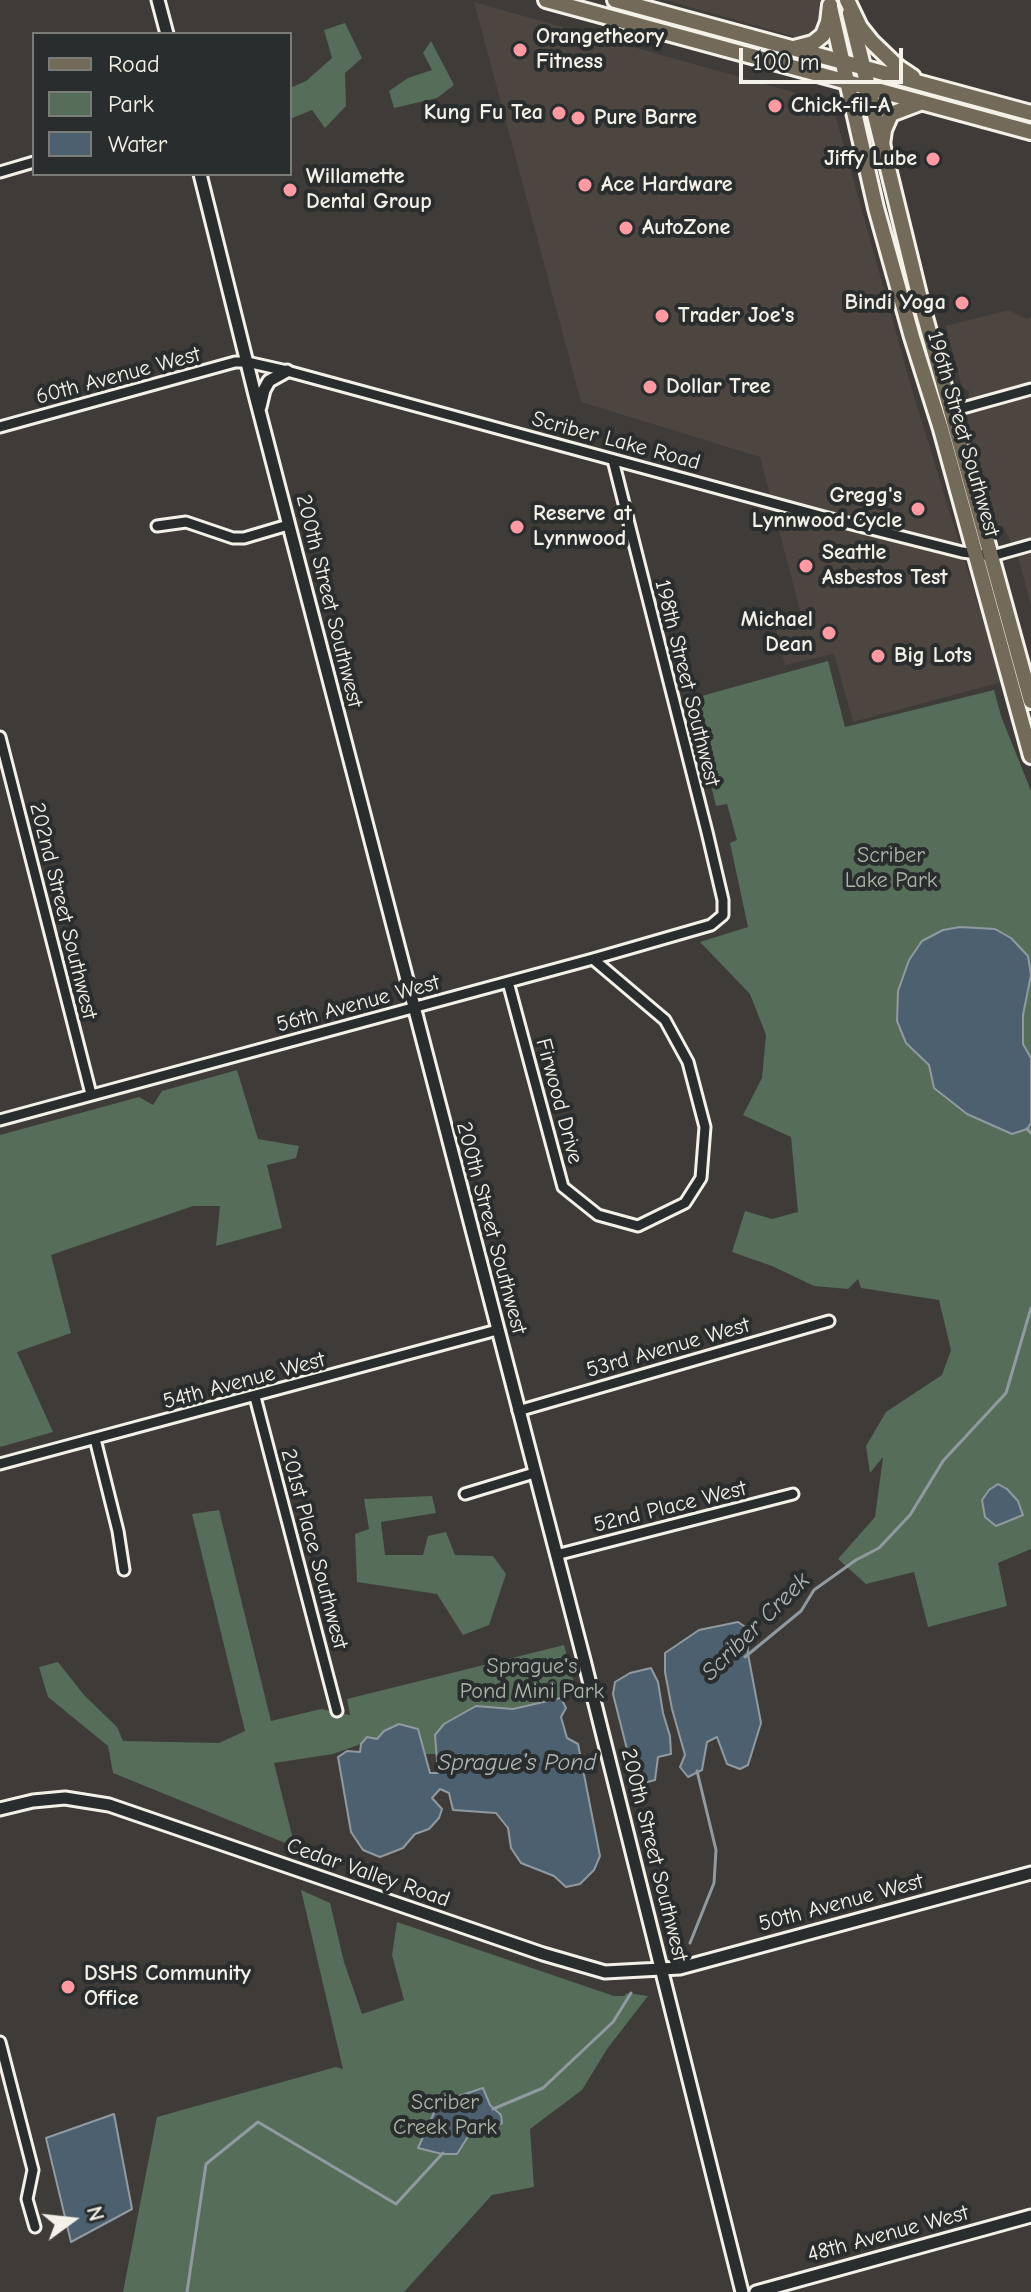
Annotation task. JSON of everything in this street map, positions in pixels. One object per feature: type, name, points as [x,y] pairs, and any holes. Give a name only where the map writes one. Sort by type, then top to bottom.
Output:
[{"type":"main road","points":[[546,0],[1031,132]]},
{"type":"main road","points":[[615,0],[1031,113]]},
{"type":"main road","points":[[847,0],[860,27],[881,52],[898,67],[931,87]]},
{"type":"main road","name":"196th Street Southwest","points":[[847,0],[920,299],[1031,701]]},
{"type":"main road","points":[[792,48],[813,43],[823,35],[827,27],[829,2]]},
{"type":"main road","name":"196th Street Southwest","points":[[829,2],[876,208],[1031,756]]},
{"type":"main road","points":[[882,145],[891,114],[921,103]]},
{"type":"main road","points":[[896,281],[905,283],[920,299]]},
{"type":"main road","points":[[930,394],[935,394],[946,410],[952,411]]},
{"type":"street","points":[[158,0],[166,32]]},
{"type":"street","points":[[0,172],[32,163]]},
{"type":"street","name":"200th Street Southwest","points":[[200,176],[556,1555],[742,2292]]},
{"type":"street","name":"60th Avenue West","points":[[0,427],[235,362],[247,362]]},
{"type":"street","name":"Scriber Lake Road","points":[[247,362],[824,517],[975,554]]},
{"type":"street","points":[[259,412],[269,381],[287,371]]},
{"type":"street","points":[[952,411],[1031,389]]},
{"type":"street","name":"198th Street Southwest","points":[[613,460],[707,832],[723,900],[723,915]]},
{"type":"street","points":[[157,526],[186,522],[233,538],[244,538],[288,525]]},
{"type":"street","points":[[992,556],[1031,545]]},
{"type":"street","name":"196th Street Southwest","points":[[975,554],[992,556]]},
{"type":"street","name":"202nd Street Southwest","points":[[0,737],[91,1094]]},
{"type":"street","name":"56th Avenue West","points":[[0,1120],[593,959],[711,925],[723,915]]},
{"type":"street","name":"Firwood Drive","points":[[508,982],[563,1187],[598,1215],[638,1226],[685,1203],[701,1178],[705,1127],[688,1062],[665,1020],[593,959]]},
{"type":"street","name":"53rd Avenue West","points":[[518,1411],[829,1321]]},
{"type":"street","name":"54th Avenue West","points":[[0,1464],[497,1330]]},
{"type":"street","name":"201st Place Southwest","points":[[255,1397],[337,1711]]},
{"type":"street","points":[[95,1439],[118,1531],[124,1570]]},
{"type":"street","points":[[465,1494],[534,1473]]},
{"type":"street","name":"52nd Place West","points":[[556,1555],[793,1494]]},
{"type":"street","name":"Cedar Valley Road","points":[[0,1809],[65,1798],[109,1805],[543,1954],[605,1972],[661,1969]]},
{"type":"street","name":"50th Avenue West","points":[[661,1969],[692,1965],[1031,1873]]},
{"type":"street","points":[[0,2042],[33,2170],[27,2199],[35,2227]]},
{"type":"street","name":"48th Avenue West","points":[[756,2292],[1031,2216]]},
{"type":"shaded area","points":[[665,0],[820,0],[823,24],[814,36],[799,38]]},
{"type":"shaded area","points":[[474,2],[832,103],[913,393],[1002,682],[853,722],[834,654],[785,665],[776,630],[803,622],[760,457],[581,402]]},
{"type":"shaded area","points":[[1009,310],[1027,319],[1031,317],[1031,606],[1018,557],[1003,526],[996,527],[967,418],[969,391],[962,387],[945,326]]},
{"type":"green space","points":[[345,23],[362,58],[345,73],[346,106],[325,128],[312,110],[292,118],[292,87],[306,81],[332,58],[324,30]]},
{"type":"green space","points":[[431,41],[454,85],[437,98],[394,108],[389,91],[408,78],[432,70],[423,53]]},
{"type":"green space","name":"Scriber Lake Park","points":[[828,661],[845,727],[994,690],[1031,791],[1031,1549],[998,1563],[1007,1606],[928,1627],[914,1572],[866,1584],[838,1559],[875,1517],[883,1457],[870,1473],[866,1446],[886,1412],[942,1375],[951,1350],[939,1300],[861,1288],[858,1279],[848,1289],[814,1286],[732,1252],[745,1211],[772,1219],[798,1212],[791,1137],[743,1115],[762,1078],[766,1035],[750,994],[700,942],[748,927],[730,843],[737,840],[727,804],[716,806],[697,727],[705,724],[698,697]]},
{"type":"green space","points":[[237,1070],[258,1139],[299,1146],[296,1158],[267,1165],[282,1228],[216,1246],[220,1206],[193,1206],[51,1255],[71,1333],[17,1352],[53,1432],[0,1447],[0,1135],[139,1097],[153,1105],[162,1091]]},
{"type":"green space","points":[[432,1496],[436,1513],[381,1522],[385,1555],[423,1555],[428,1536],[446,1532],[455,1555],[493,1556],[506,1574],[489,1625],[463,1635],[437,1594],[357,1582],[355,1534],[369,1529],[364,1499]]},
{"type":"green space","name":"Sprague's Pond Mini Park","points":[[219,1510],[271,1721],[321,1709],[350,1715],[347,1699],[564,1645],[577,1694],[513,1709],[476,1706],[444,1724],[435,1735],[438,1754],[425,1754],[418,1729],[384,1731],[377,1739],[367,1737],[361,1744],[333,1754],[274,1763],[295,1847],[113,1773],[108,1746],[48,1697],[39,1667],[58,1662],[84,1695],[117,1727],[123,1741],[219,1743],[245,1731],[192,1514]]},
{"type":"green space","name":"Scriber Creek Park","points":[[301,1890],[330,1903],[344,1962],[362,2014],[404,2000],[392,1955],[397,1922],[614,1996],[627,1993],[648,1996],[607,2049],[582,2090],[530,2129],[534,2187],[492,2195],[404,2292],[123,2292],[157,2117],[336,2067],[343,2069]]},
{"type":"water","points":[[960,927],[995,929],[1011,938],[1028,956],[1031,975],[1023,1015],[1023,1044],[1031,1058],[1031,1123],[1027,1129],[1012,1134],[967,1114],[934,1088],[929,1065],[906,1043],[897,1021],[898,991],[909,960],[922,941],[943,930]]},
{"type":"water","points":[[998,1484],[1018,1501],[1023,1515],[996,1526],[985,1517],[982,1500]]},
{"type":"water","points":[[738,1622],[747,1628],[748,1654],[761,1723],[748,1765],[740,1769],[727,1764],[717,1737],[707,1742],[702,1770],[688,1777],[680,1767],[685,1755],[672,1709],[665,1653],[699,1630]]},
{"type":"water","points":[[651,1668],[658,1682],[671,1754],[658,1757],[655,1780],[636,1785],[613,1694],[615,1682],[630,1673]]},
{"type":"water","name":"Sprague's Pond","points":[[561,1698],[566,1708],[561,1717],[567,1738],[578,1744],[600,1856],[594,1870],[580,1884],[566,1887],[554,1876],[521,1863],[511,1848],[508,1828],[496,1813],[453,1810],[449,1793],[440,1789],[432,1798],[442,1809],[429,1829],[415,1834],[403,1848],[380,1857],[363,1850],[351,1832],[338,1757],[347,1751],[360,1752],[361,1744],[367,1737],[377,1739],[384,1731],[399,1724],[418,1729],[430,1773],[438,1773],[435,1735],[444,1724],[476,1706],[513,1709]]},
{"type":"water","points":[[483,2088],[490,2105],[501,2115],[502,2123],[496,2127],[474,2127],[457,2154],[418,2148],[434,2113],[456,2097]]},
{"type":"water","points":[[114,2114],[132,2209],[71,2242],[46,2138]]},
{"type":"waterway","name":"Scriber Creek","points":[[1027,1129],[1031,1133]]},
{"type":"waterway","name":"Scriber Creek","points":[[745,1657],[801,1611],[814,1590],[856,1560],[879,1548],[910,1515],[943,1461],[1006,1393],[1031,1308]]},
{"type":"waterway","name":"Scriber Creek","points":[[690,1943],[714,1883],[716,1850],[697,1771]]},
{"type":"waterway","name":"Scriber Creek","points":[[493,2109],[543,2088],[613,2022],[631,1993]]},
{"type":"waterway","name":"Scriber Creek","points":[[187,2292],[206,2164],[258,2122],[396,2204],[443,2153]]},
{"type":"place","name":"Orangetheory Fitness","points":[[520,50]]},
{"type":"place","name":"Chick-fil-A","points":[[775,106]]},
{"type":"place","name":"Kung Fu Tea","points":[[559,113]]},
{"type":"place","name":"Pure Barre","points":[[578,118]]},
{"type":"place","name":"Jiffy Lube","points":[[933,159]]},
{"type":"place","name":"Ace Hardware","points":[[585,185]]},
{"type":"place","name":"Willamette Dental Group","points":[[290,190]]},
{"type":"place","name":"AutoZone","points":[[626,228]]},
{"type":"place","name":"Bindi Yoga","points":[[962,303]]},
{"type":"place","name":"Trader Joe's","points":[[662,316]]},
{"type":"place","name":"Dollar Tree","points":[[650,387]]},
{"type":"place","name":"Gregg's Lynnwood Cycle","points":[[918,509]]},
{"type":"place","name":"Reserve at Lynnwood","points":[[517,527]]},
{"type":"place","name":"Seattle Asbestos Test","points":[[806,566]]},
{"type":"place","name":"Michael Dean","points":[[829,633]]},
{"type":"place","name":"Big Lots","points":[[878,656]]},
{"type":"place","name":"DSHS Community Office","points":[[68,1987]]}]
